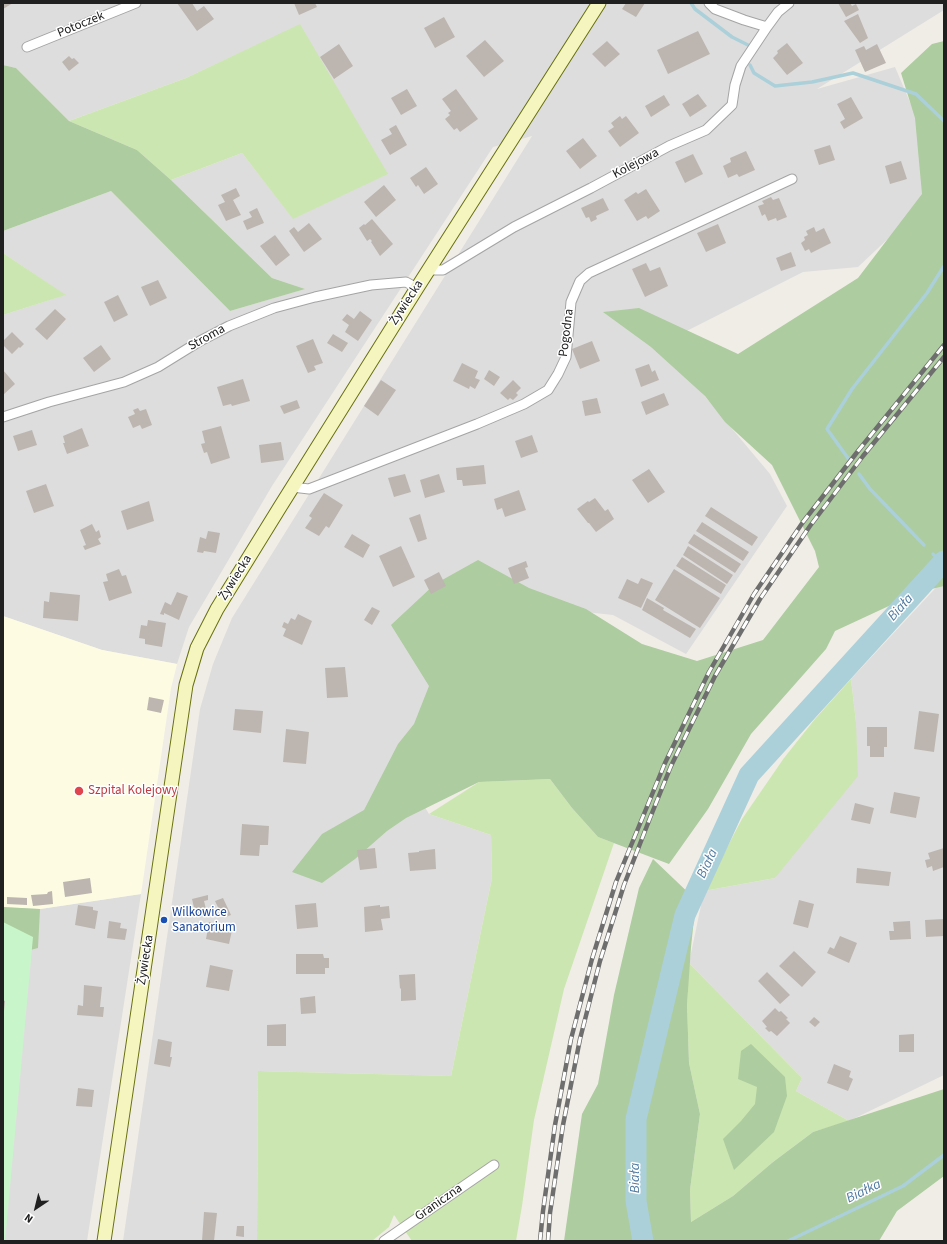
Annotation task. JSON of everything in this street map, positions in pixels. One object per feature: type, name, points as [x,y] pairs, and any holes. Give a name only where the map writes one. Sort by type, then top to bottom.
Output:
[{"type":"main road","name":"Żywiecka","points":[[104,1241],[186,685],[197,648],[217,609],[292,487],[417,288],[600,3]]},
{"type":"street","name":"Potoczek","points":[[27,47],[136,3]]},
{"type":"street","points":[[709,3],[715,9],[767,27]]},
{"type":"street","name":"Kolejowa","points":[[429,270],[443,270],[514,227],[669,146],[706,130],[732,105],[735,85],[742,66],[778,12],[789,3]]},
{"type":"street","name":"Pogodna","points":[[292,487],[309,489],[477,424],[524,404],[548,390],[566,357],[571,302],[580,281],[588,273],[792,179]]},
{"type":"street","name":"Stroma","points":[[3,418],[49,402],[124,382],[158,367],[200,340],[229,326],[274,308],[315,296],[371,285],[406,282],[417,288]]},
{"type":"street","name":"Graniczna","points":[[384,1241],[494,1165]]},
{"type":"shaded area","points":[[3,3],[944,3],[944,10],[817,89],[895,67],[927,142],[928,201],[858,267],[803,272],[661,344],[770,474],[787,506],[686,654],[613,615],[530,606],[442,719],[404,772],[429,814],[491,835],[492,878],[451,1076],[258,1071],[257,1241],[123,1241],[200,709],[213,664],[232,618],[532,136],[493,147],[272,486],[189,627],[177,664],[102,650],[3,616],[3,315],[65,295],[3,253],[3,231],[111,191],[230,311],[304,289],[272,278],[171,180],[242,153],[293,218],[300,25],[186,78],[69,121],[16,68],[3,65]]},
{"type":"shaded area","points":[[944,579],[944,1075],[849,1121],[796,1091],[802,1078],[689,963],[704,891],[775,878],[856,722],[851,679]]},
{"type":"shaded area","name":"Szpital Kolejowy","points":[[3,616],[102,650],[177,664],[171,688],[141,894],[40,909],[3,907]]},
{"type":"shaded area","points":[[141,894],[87,1241],[3,1241],[3,907],[40,909]]},
{"type":"green space","points":[[300,24],[388,174],[293,219],[242,153],[171,180],[137,150],[69,121],[186,78]]},
{"type":"green space","points":[[944,41],[944,586],[919,592],[835,631],[826,649],[751,734],[708,809],[669,864],[598,837],[572,808],[550,779],[479,782],[406,818],[387,831],[355,859],[322,883],[292,872],[322,834],[364,810],[398,744],[414,724],[429,686],[391,625],[435,584],[478,560],[529,588],[586,609],[642,644],[697,661],[763,640],[819,567],[815,551],[772,465],[725,422],[705,396],[651,347],[603,312],[639,308],[738,354],[858,278],[922,194],[915,118],[901,73],[932,44]]},
{"type":"green space","points":[[3,65],[16,68],[69,121],[137,150],[171,180],[272,278],[305,289],[230,311],[111,191],[3,231]]},
{"type":"green space","points":[[3,253],[66,295],[3,315]]},
{"type":"green space","points":[[851,679],[856,722],[858,776],[775,878],[704,891],[742,819],[784,758],[815,719]]},
{"type":"green space","points":[[550,779],[572,808],[598,837],[614,843],[564,989],[534,1120],[516,1241],[412,1241],[394,1215],[389,1227],[372,1241],[257,1241],[258,1071],[451,1076],[492,878],[491,835],[429,814],[479,782]]},
{"type":"green space","points":[[653,859],[696,900],[687,1005],[689,1063],[700,1114],[690,1190],[691,1222],[733,1196],[773,1162],[813,1132],[944,1089],[944,1176],[897,1211],[879,1241],[564,1241],[582,1114],[598,1084],[614,995],[639,888]]},
{"type":"green space","points":[[3,907],[40,909],[38,948],[11,955],[3,960]]},
{"type":"green space","points":[[3,922],[33,937],[5,1241],[3,1241]]},
{"type":"green space","points":[[689,963],[802,1078],[796,1091],[849,1121],[813,1132],[773,1162],[733,1196],[691,1222],[690,1190],[700,1114],[689,1063],[687,1005]]},
{"type":"green space","points":[[751,1044],[785,1077],[787,1096],[774,1132],[734,1170],[723,1139],[755,1104],[757,1087],[738,1079],[741,1051]]},
{"type":"building","points":[[3,3],[13,3],[3,9]]},
{"type":"building","points":[[177,3],[192,3],[197,11],[204,6],[214,19],[197,31]]},
{"type":"building","points":[[294,3],[315,3],[317,7],[299,15]]},
{"type":"building","points":[[626,3],[645,3],[636,17],[622,9]]},
{"type":"building","points":[[838,3],[850,3],[852,6],[856,4],[859,10],[846,17]]},
{"type":"building","points":[[858,14],[868,38],[860,43],[844,21]]},
{"type":"building","points":[[444,17],[455,37],[435,48],[424,28]]},
{"type":"building","points":[[698,31],[710,54],[668,74],[657,50]]},
{"type":"building","points":[[485,40],[504,61],[484,77],[466,56]]},
{"type":"building","points":[[607,41],[620,54],[605,67],[592,54]]},
{"type":"building","points":[[787,43],[803,63],[787,75],[773,58],[778,53],[777,51]]},
{"type":"building","points":[[339,44],[353,66],[334,79],[320,57]]},
{"type":"building","points":[[877,44],[886,63],[865,72],[855,50],[864,46],[866,50]]},
{"type":"building","points":[[69,56],[72,59],[74,58],[79,63],[69,71],[62,62]]},
{"type":"building","points":[[407,89],[417,106],[401,115],[391,98]]},
{"type":"building","points":[[456,89],[478,119],[460,132],[457,128],[454,130],[445,119],[450,115],[448,113],[451,111],[442,99]]},
{"type":"building","points":[[698,94],[707,106],[690,117],[682,104]]},
{"type":"building","points":[[664,95],[670,105],[651,117],[645,106]]},
{"type":"building","points":[[851,97],[863,118],[844,129],[840,122],[845,119],[837,104]]},
{"type":"building","points":[[620,116],[622,119],[626,116],[639,133],[620,147],[608,131],[614,127],[611,123]]},
{"type":"building","points":[[396,125],[407,145],[390,155],[381,140],[392,134],[389,129]]},
{"type":"building","points":[[583,138],[597,156],[580,169],[566,151]]},
{"type":"building","points":[[830,145],[835,160],[819,165],[814,150]]},
{"type":"building","points":[[746,151],[755,170],[739,177],[737,174],[728,178],[723,166],[731,162],[730,158]]},
{"type":"building","points":[[693,154],[703,174],[685,183],[675,162]]},
{"type":"building","points":[[901,161],[907,179],[890,184],[885,166]]},
{"type":"building","points":[[426,167],[438,184],[424,194],[418,185],[416,187],[410,178]]},
{"type":"building","points":[[384,185],[396,200],[376,217],[364,202]]},
{"type":"building","points":[[236,188],[240,196],[233,200],[241,215],[226,221],[218,205],[225,202],[221,195]]},
{"type":"building","points":[[646,189],[660,211],[648,219],[646,216],[637,221],[624,200],[636,192],[638,194]]},
{"type":"building","points":[[771,197],[773,200],[779,198],[787,217],[777,221],[776,218],[768,221],[765,214],[762,216],[758,206],[764,204],[762,201]]},
{"type":"building","points":[[603,198],[609,210],[596,216],[597,219],[591,222],[589,217],[586,218],[581,208]]},
{"type":"building","points":[[257,208],[264,223],[247,230],[243,221],[252,217],[249,212]]},
{"type":"building","points":[[372,219],[393,244],[380,256],[371,242],[372,241],[370,239],[367,241],[359,228]]},
{"type":"building","points":[[309,223],[322,239],[304,252],[289,231],[294,227],[298,232]]},
{"type":"building","points":[[718,224],[726,243],[706,252],[697,233]]},
{"type":"building","points":[[814,227],[816,232],[824,228],[831,243],[811,253],[809,249],[805,251],[801,243],[805,240],[804,237],[808,235],[806,231]]},
{"type":"building","points":[[275,235],[290,255],[276,266],[260,246]]},
{"type":"building","points":[[791,252],[796,266],[781,271],[776,258]]},
{"type":"building","points":[[646,263],[650,271],[660,267],[668,286],[645,297],[632,269]]},
{"type":"building","points":[[158,280],[167,298],[150,306],[141,287]]},
{"type":"building","points":[[118,295],[128,315],[114,322],[104,302]]},
{"type":"building","points":[[55,309],[66,319],[47,340],[35,329]]},
{"type":"building","points":[[360,311],[372,320],[358,341],[345,332],[349,325],[342,320],[347,314],[354,319]]},
{"type":"building","points":[[12,332],[24,344],[12,354],[3,345],[3,341]]},
{"type":"building","points":[[333,334],[348,343],[342,352],[327,343]]},
{"type":"building","points":[[313,339],[323,363],[314,366],[316,370],[308,373],[296,346]]},
{"type":"building","points":[[592,341],[600,361],[580,369],[572,349]]},
{"type":"building","points":[[101,345],[111,359],[94,372],[83,358]]},
{"type":"building","points":[[462,363],[478,371],[475,378],[480,380],[475,389],[470,386],[469,389],[453,381]]},
{"type":"building","points":[[649,364],[652,372],[655,370],[659,380],[641,387],[635,369]]},
{"type":"building","points":[[3,370],[15,384],[3,395]]},
{"type":"building","points":[[489,370],[500,377],[494,386],[484,379]]},
{"type":"building","points":[[243,379],[250,401],[232,406],[231,404],[223,406],[217,387]]},
{"type":"building","points":[[381,380],[396,390],[378,416],[364,406]]},
{"type":"building","points":[[513,380],[521,388],[516,393],[518,395],[513,400],[510,398],[508,400],[500,393]]},
{"type":"building","points":[[664,393],[669,405],[646,415],[641,402]]},
{"type":"building","points":[[597,398],[601,413],[585,416],[582,401]]},
{"type":"building","points":[[297,400],[300,408],[284,414],[280,406]]},
{"type":"building","points":[[138,408],[140,411],[146,409],[152,425],[142,429],[140,425],[133,428],[128,417],[135,414],[133,410]]},
{"type":"building","points":[[221,426],[230,458],[211,464],[207,452],[204,453],[201,444],[205,443],[202,431]]},
{"type":"building","points":[[82,428],[89,446],[67,454],[63,443],[65,443],[63,436]]},
{"type":"building","points":[[32,430],[37,445],[18,451],[13,436]]},
{"type":"building","points":[[532,435],[538,452],[521,458],[515,441]]},
{"type":"building","points":[[281,442],[284,460],[261,463],[259,445]]},
{"type":"building","points":[[484,465],[486,484],[463,486],[462,480],[457,480],[456,468]]},
{"type":"building","points":[[649,469],[665,492],[648,503],[632,480]]},
{"type":"building","points":[[405,474],[411,492],[394,497],[388,478]]},
{"type":"building","points":[[439,474],[445,492],[425,498],[420,480]]},
{"type":"building","points":[[46,484],[54,506],[34,513],[26,491]]},
{"type":"building","points":[[519,490],[526,510],[505,517],[502,508],[497,510],[494,499]]},
{"type":"building","points":[[324,493],[343,505],[329,528],[326,526],[319,536],[305,528],[312,518],[309,516]]},
{"type":"building","points":[[595,498],[605,511],[608,509],[614,519],[596,532],[577,509]]},
{"type":"building","points":[[149,501],[154,521],[127,530],[121,511]]},
{"type":"building","points":[[711,507],[758,537],[752,546],[705,516]]},
{"type":"building","points":[[420,514],[427,539],[418,542],[409,518]]},
{"type":"building","points":[[702,522],[749,552],[743,561],[696,531]]},
{"type":"building","points":[[92,524],[96,532],[99,530],[101,537],[98,539],[101,544],[85,550],[83,546],[86,545],[80,530]]},
{"type":"building","points":[[208,531],[220,533],[216,553],[204,551],[203,553],[197,552],[200,537],[206,539]]},
{"type":"building","points":[[352,534],[370,545],[363,558],[344,547]]},
{"type":"building","points":[[694,534],[741,564],[735,573],[688,543]]},
{"type":"building","points":[[401,546],[415,577],[393,587],[379,556]]},
{"type":"building","points":[[688,546],[733,575],[727,584],[683,555]]},
{"type":"building","points":[[682,557],[726,585],[721,594],[676,566]]},
{"type":"building","points":[[526,561],[528,567],[525,568],[529,578],[514,584],[508,568]]},
{"type":"building","points":[[119,569],[122,576],[126,575],[132,593],[109,601],[103,582],[108,581],[106,574]]},
{"type":"building","points":[[674,569],[720,598],[700,628],[655,600]]},
{"type":"building","points":[[439,572],[446,586],[431,594],[424,580]]},
{"type":"building","points":[[641,578],[653,583],[641,608],[618,598],[627,579],[638,584]]},
{"type":"building","points":[[50,592],[80,595],[78,621],[43,618],[44,601],[49,602]]},
{"type":"building","points":[[177,592],[188,596],[179,620],[164,613],[164,615],[160,614],[165,602],[171,605]]},
{"type":"building","points":[[647,598],[664,608],[663,610],[696,629],[690,638],[642,610]]},
{"type":"building","points":[[372,607],[380,611],[372,625],[364,620]]},
{"type":"building","points":[[298,614],[312,621],[302,645],[283,636],[286,629],[282,627],[284,622],[288,624],[291,618],[295,620]]},
{"type":"building","points":[[148,620],[166,623],[162,647],[145,644],[145,639],[139,638],[141,625],[147,626]]},
{"type":"building","points":[[345,667],[348,697],[327,698],[325,668]]},
{"type":"building","points":[[149,697],[164,700],[161,713],[147,710]]},
{"type":"building","points":[[235,709],[263,711],[261,733],[233,730]]},
{"type":"building","points":[[919,711],[939,714],[934,752],[914,749]]},
{"type":"building","points":[[867,727],[887,727],[887,747],[884,747],[884,757],[870,757],[870,746],[867,746]]},
{"type":"building","points":[[286,729],[309,732],[306,764],[283,762]]},
{"type":"building","points":[[894,792],[920,797],[916,818],[890,813]]},
{"type":"building","points":[[855,803],[874,808],[870,824],[851,820]]},
{"type":"building","points":[[242,824],[269,826],[268,845],[260,845],[259,856],[240,855]]},
{"type":"building","points":[[375,848],[377,868],[360,870],[357,850]]},
{"type":"building","points":[[944,848],[944,867],[933,871],[932,866],[927,868],[925,860],[930,859],[928,853]]},
{"type":"building","points":[[435,849],[436,869],[410,871],[408,853]]},
{"type":"building","points":[[857,868],[891,872],[889,886],[856,883]]},
{"type":"building","points":[[90,878],[92,893],[65,897],[63,882]]},
{"type":"building","points":[[52,891],[53,904],[33,906],[31,895],[47,894],[48,892]]},
{"type":"building","points":[[208,895],[208,900],[204,901],[207,913],[196,916],[192,899]]},
{"type":"building","points":[[7,897],[27,898],[27,905],[7,904]]},
{"type":"building","points":[[223,898],[231,915],[223,918],[215,901]]},
{"type":"building","points":[[799,900],[814,904],[808,928],[793,924]]},
{"type":"building","points":[[316,903],[318,927],[297,929],[295,905]]},
{"type":"building","points":[[78,905],[93,907],[93,910],[98,911],[95,929],[75,925]]},
{"type":"building","points":[[380,905],[380,907],[389,906],[390,918],[381,919],[383,930],[365,932],[364,907]]},
{"type":"building","points":[[944,919],[944,936],[926,937],[925,920]]},
{"type":"building","points":[[109,921],[121,923],[120,928],[127,929],[125,940],[107,938]]},
{"type":"building","points":[[910,921],[911,939],[890,940],[889,931],[894,931],[893,922]]},
{"type":"building","points":[[209,922],[233,926],[229,944],[206,939]]},
{"type":"building","points":[[840,936],[857,943],[849,963],[827,953],[830,947],[834,949]]},
{"type":"building","points":[[794,951],[816,972],[802,987],[779,966]]},
{"type":"building","points":[[296,954],[323,954],[324,958],[329,958],[329,968],[325,968],[325,974],[296,974]]},
{"type":"building","points":[[210,965],[233,970],[229,991],[206,987]]},
{"type":"building","points":[[767,972],[790,995],[780,1004],[758,981]]},
{"type":"building","points":[[415,974],[416,1000],[401,1001],[399,975]]},
{"type":"building","points":[[84,985],[102,987],[100,1007],[104,1007],[103,1017],[77,1015],[78,1005],[83,1006]]},
{"type":"building","points":[[315,996],[316,1013],[301,1014],[300,998]]},
{"type":"building","points":[[3,1000],[5,1001],[4,1011],[3,1011]]},
{"type":"building","points":[[775,1008],[779,1012],[781,1011],[788,1018],[786,1019],[790,1023],[777,1036],[765,1028],[767,1027],[762,1021]]},
{"type":"building","points":[[814,1017],[820,1022],[815,1027],[809,1022]]},
{"type":"building","points":[[286,1024],[286,1046],[267,1046],[267,1025]]},
{"type":"building","points":[[914,1034],[914,1052],[899,1052],[899,1035]]},
{"type":"building","points":[[158,1039],[172,1042],[170,1067],[154,1064]]},
{"type":"building","points":[[834,1064],[851,1071],[849,1077],[853,1079],[848,1091],[827,1083]]},
{"type":"building","points":[[78,1088],[94,1090],[92,1107],[76,1106]]},
{"type":"building","points":[[204,1212],[217,1213],[214,1241],[202,1241]]},
{"type":"building","points":[[237,1226],[244,1226],[244,1237],[236,1236]]},
{"type":"waterway","points":[[691,3],[695,9],[732,37],[748,45]]},
{"type":"waterway","points":[[750,65],[754,73],[775,86],[812,82],[853,73],[916,94],[944,121]]},
{"type":"waterway","points":[[850,461],[827,429],[852,389],[927,293],[944,266]]},
{"type":"waterway","points":[[859,474],[870,489],[924,545]]},
{"type":"waterway","points":[[933,554],[942,563]]},
{"type":"waterway","name":"Biała","points":[[643,1241],[636,1201],[636,1119],[685,915],[749,775],[944,561]]},
{"type":"waterway","name":"Białka","points":[[788,1241],[903,1186],[944,1155]]},
{"type":"railway","points":[[540,1241],[555,1125],[571,1039],[592,959],[616,882],[665,763],[709,672],[754,594],[803,522],[858,451],[944,345]]},
{"type":"railway","points":[[548,1241],[550,1213],[563,1125],[580,1039],[600,961],[624,885],[671,766],[715,676],[760,599],[810,526],[863,456],[944,357]]},
{"type":"place","name":"Szpital Kolejowy","points":[[79,791]]},
{"type":"place","name":"Wilkowice Sanatorium","points":[[164,920]]}]
